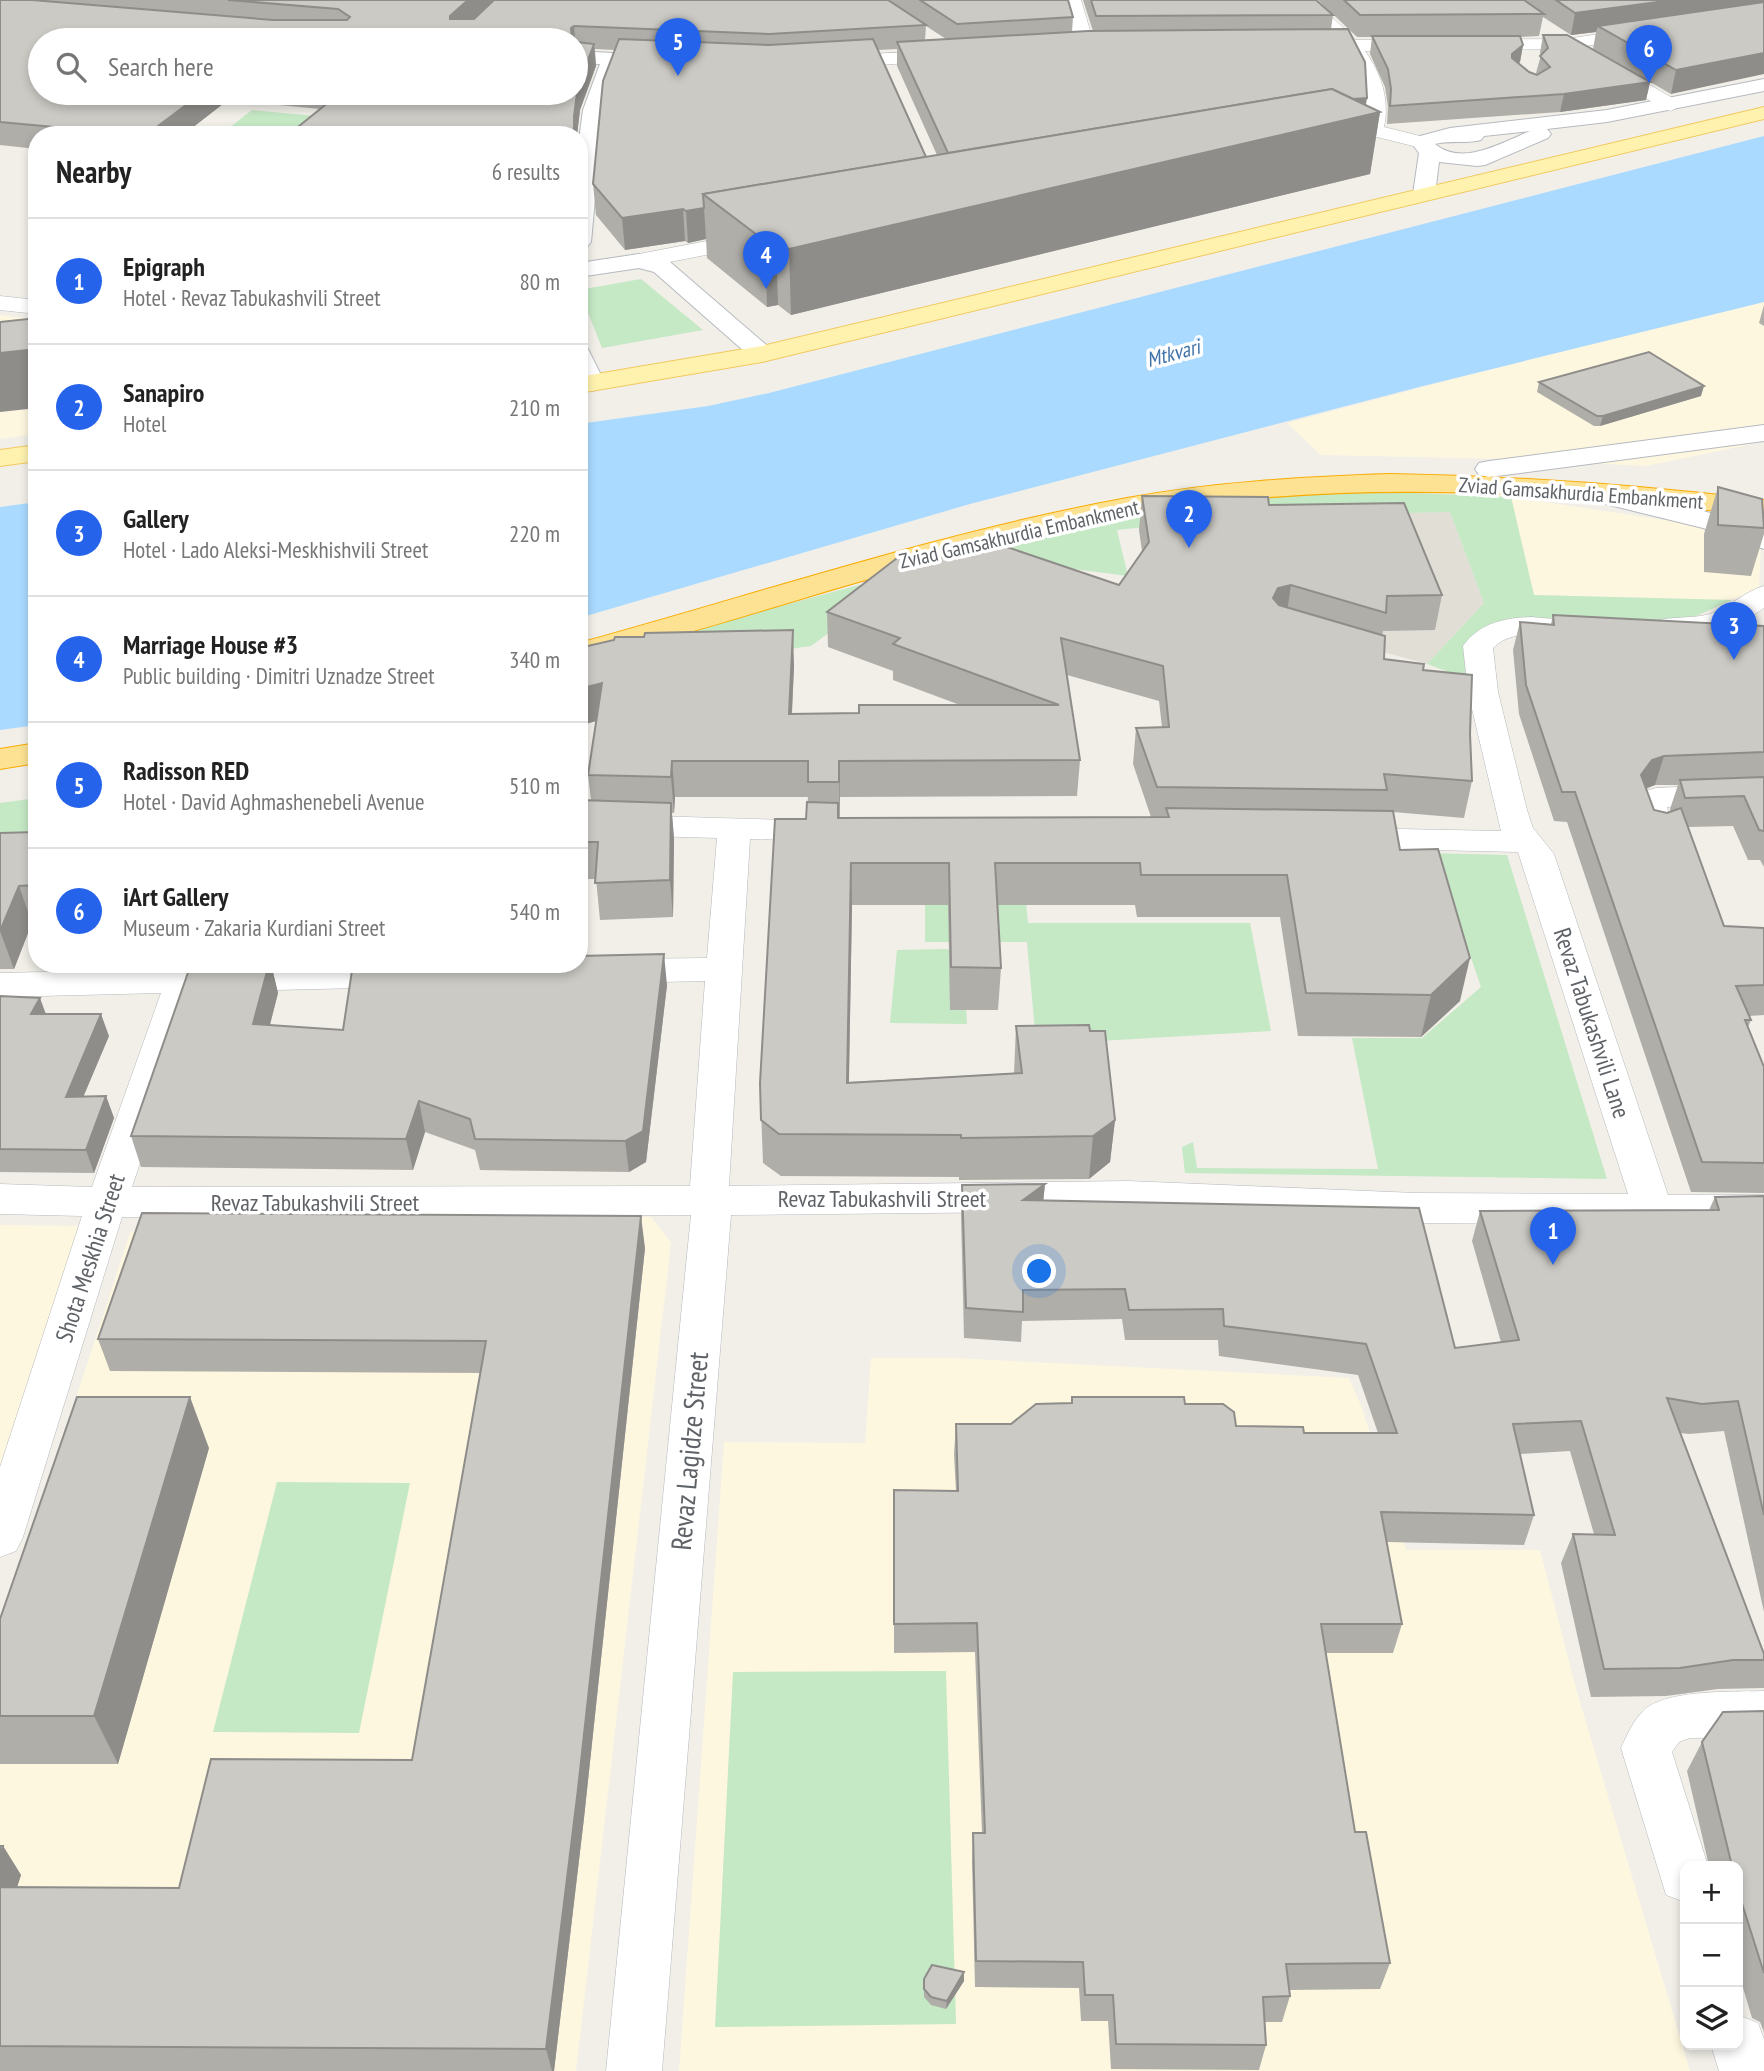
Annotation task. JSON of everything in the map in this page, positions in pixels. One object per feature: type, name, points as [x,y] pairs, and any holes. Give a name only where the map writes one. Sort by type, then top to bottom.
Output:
[{"type":"highway","name":"Zviad Gamsakhurdia Embankment","points":[[588,630],[936,533],[1118,491],[1182,481],[1418,468],[1489,469],[1643,479],[1764,492]]},
{"type":"highway","name":"Zviad Gamsakhurdia Embankment","points":[[588,650],[1014,531],[1169,499],[1285,488],[1417,483],[1591,492],[1764,508]]},
{"type":"highway","points":[[0,759],[28,754]]},
{"type":"highway","points":[[0,779],[28,774]]},
{"type":"main road","points":[[588,383],[762,354],[1764,113]]},
{"type":"main road","points":[[0,458],[28,454]]},
{"type":"street","points":[[1072,0],[1087,48]]},
{"type":"street","points":[[1303,0],[1353,45],[1374,88],[1376,119],[1373,130]]},
{"type":"street","points":[[1535,24],[1671,105]]},
{"type":"street","points":[[1286,46],[1566,44],[1662,30]]},
{"type":"street","points":[[820,63],[886,69],[960,55],[927,38]]},
{"type":"street","points":[[1525,44],[1533,65]]},
{"type":"street","points":[[588,58],[619,59],[593,110],[588,157]]},
{"type":"street","points":[[1424,194],[1428,148],[1433,137],[1607,116],[1764,85]]},
{"type":"street","points":[[1305,144],[1373,130],[1457,160],[1477,160],[1607,116]]},
{"type":"street","points":[[1450,134],[1482,138],[1490,142],[1494,153],[1524,171]]},
{"type":"street","points":[[588,269],[774,236]]},
{"type":"street","points":[[588,257],[662,267],[762,354]]},
{"type":"street","points":[[0,303],[28,306]]},
{"type":"street","points":[[1489,469],[1764,433]]},
{"type":"street","points":[[1591,492],[1700,519],[1764,540]]},
{"type":"street","points":[[1632,627],[1741,625],[1764,595]]},
{"type":"street","name":"Revaz Tabukashvili Lane","points":[[1591,627],[1497,629],[1478,646],[1471,687],[1517,830],[1537,854],[1652,1208]]},
{"type":"street","points":[[1657,830],[1650,806],[1656,799],[1764,793]]},
{"type":"street","points":[[588,824],[702,826],[734,830],[859,831]]},
{"type":"street","name":"Revaz Lagidze Street","points":[[634,2071],[712,1200],[708,1179],[734,830]]},
{"type":"street","points":[[1312,837],[1528,842]]},
{"type":"street","points":[[588,972],[724,969]]},
{"type":"street","points":[[0,985],[436,974]]},
{"type":"street","name":"Shota Meskhia Street","points":[[0,1537],[108,1202],[184,979]]},
{"type":"street","name":"Revaz Tabukashvili Street","points":[[0,1199],[108,1202],[1128,1196],[1416,1208],[1764,1210]]},
{"type":"street","points":[[1680,1861],[1646,1748],[1662,1725],[1690,1715],[1764,1714]]},
{"type":"street","points":[[1740,2050],[1747,2071]]},
{"type":"shaded area","points":[[1764,302],[1764,440],[1757,443],[1646,466],[1505,459],[1321,455],[1287,423],[1537,357]]},
{"type":"shaded area","points":[[0,315],[28,319],[28,435],[0,439]]},
{"type":"shaded area","points":[[1511,497],[1725,529],[1761,544],[1759,588],[1732,600],[1534,595]]},
{"type":"shaded area","points":[[1450,512],[1484,603],[1427,664],[1292,627],[1259,516]]},
{"type":"shaded area","points":[[651,1217],[671,1243],[576,2071],[0,2071],[0,1630],[130,1233],[146,1223]]},
{"type":"shaded area","points":[[0,1225],[83,1226],[0,1468]]},
{"type":"shaded area","points":[[871,1358],[952,1358],[1349,1378],[1362,1408],[1406,1550],[1540,1550],[1577,1692],[1680,2037],[1680,2050],[1684,2050],[1690,2071],[679,2071],[724,1442],[865,1443]]},
{"type":"green space","points":[[252,110],[327,117],[316,126],[232,126]]},
{"type":"green space","points":[[641,279],[703,330],[602,348],[588,313],[588,288]]},
{"type":"green space","points":[[1365,491],[1511,497],[1534,595],[1732,600],[1696,616],[1670,622],[1490,630],[1471,680],[1427,664],[1484,603],[1450,512],[1238,517],[1117,530],[1128,576],[1074,569],[984,563],[889,588],[811,646],[712,660],[673,635],[1101,520],[1282,494]]},
{"type":"green space","points":[[28,799],[28,842],[0,847],[0,803]]},
{"type":"green space","points":[[1384,852],[1507,855],[1607,1179],[1185,1173],[1182,1147],[1193,1142],[1197,1168],[1378,1169],[1352,1038],[1422,1038],[1481,987],[1448,890]]},
{"type":"green space","points":[[925,904],[1026,904],[1028,923],[1250,923],[1271,1031],[1036,1042],[1027,942],[925,942]]},
{"type":"green space","points":[[945,949],[963,952],[967,1024],[890,1023],[897,950]]},
{"type":"green space","points":[[277,1482],[410,1483],[359,1733],[213,1732]]},
{"type":"green space","points":[[946,1671],[956,2024],[715,2027],[733,1672]]},
{"type":"water","name":"Mtkvari","points":[[1764,136],[1764,302],[1423,386],[970,504],[588,615],[588,423],[708,406],[769,393]]},
{"type":"water","points":[[28,503],[28,726],[0,730],[0,507]]},
{"type":"building","points":[[0,0],[32,0],[273,20],[347,20],[350,17],[338,9],[228,0],[468,0],[450,19],[474,19],[494,0],[888,0],[926,25],[769,34],[574,26],[28,28],[28,105],[186,105],[158,126],[43,126],[0,122]]},
{"type":"building","points":[[920,0],[1068,0],[1073,17],[957,24]]},
{"type":"building","points":[[1091,0],[1316,0],[1333,15],[1096,16]]},
{"type":"building","points":[[1344,0],[1524,0],[1544,14],[1360,15]]},
{"type":"building","points":[[1556,0],[1673,0],[1575,13]]},
{"type":"building","points":[[1764,2],[1764,53],[1676,70],[1598,26]]},
{"type":"building","points":[[1348,29],[1365,62],[1367,98],[1353,99],[1332,89],[948,153],[897,42],[1088,31]]},
{"type":"building","points":[[1543,35],[1567,35],[1650,82],[1564,94],[1390,106],[1388,69],[1372,36],[1520,36],[1523,45],[1512,54],[1512,58],[1537,75],[1550,67],[1540,56],[1548,48]]},
{"type":"building","points":[[619,39],[769,45],[873,39],[926,157],[703,194],[704,208],[622,218],[593,184],[603,81]]},
{"type":"building","points":[[588,43],[594,44],[588,60]]},
{"type":"building","points":[[1332,89],[1380,112],[789,249],[776,239],[765,241],[703,194]]},
{"type":"building","points":[[325,105],[575,105],[574,126],[299,126]]},
{"type":"building","points":[[28,319],[28,350],[0,353],[0,322]]},
{"type":"building","points":[[1649,352],[1704,386],[1597,416],[1539,382]]},
{"type":"building","points":[[1718,487],[1762,499],[1764,528],[1718,525]]},
{"type":"building","points":[[1142,496],[1268,497],[1269,505],[1404,503],[1442,595],[1387,596],[1386,613],[1291,585],[1278,588],[1273,598],[1279,605],[1385,636],[1384,659],[1424,664],[1423,670],[1472,675],[1472,781],[1384,774],[1387,790],[1157,787],[1136,728],[1169,727],[1163,666],[1061,638],[1080,760],[839,761],[839,782],[808,782],[808,761],[672,761],[671,777],[588,775],[602,683],[588,687],[588,646],[614,640],[615,637],[644,637],[645,633],[793,630],[789,714],[859,713],[859,705],[1059,705],[893,644],[900,638],[827,612],[901,555],[920,560],[931,554],[942,558],[963,543],[979,549],[989,541],[1119,585],[1149,542]]},
{"type":"building","points":[[1553,615],[1764,626],[1764,752],[1664,756],[1652,760],[1641,775],[1654,810],[1667,813],[1681,808],[1724,926],[1764,928],[1764,985],[1736,986],[1751,1020],[1745,1020],[1764,1067],[1764,1163],[1702,1162],[1575,792],[1562,792],[1526,685],[1520,622],[1554,625]]},
{"type":"building","points":[[1764,777],[1764,831],[1759,830],[1744,796],[1685,798],[1680,780]]},
{"type":"building","points":[[588,800],[671,803],[670,880],[595,883],[598,842],[588,842]]},
{"type":"building","points":[[807,802],[838,803],[838,818],[1169,817],[1166,808],[1393,811],[1400,850],[1438,849],[1470,958],[1431,995],[1306,993],[1287,875],[1141,875],[1140,863],[995,863],[1001,968],[951,967],[949,863],[851,863],[847,1083],[1022,1073],[1016,1026],[1089,1025],[1090,1031],[1105,1031],[1115,1120],[1093,1136],[961,1138],[961,1135],[779,1134],[761,1120],[760,1083],[775,819],[806,819]]},
{"type":"building","points":[[28,832],[28,886],[19,886],[0,931],[0,833]]},
{"type":"building","points":[[664,954],[643,1131],[625,1141],[475,1139],[470,1119],[419,1101],[406,1139],[131,1136],[188,973],[267,973],[253,1024],[343,1030],[352,973],[588,973],[588,956]]},
{"type":"building","points":[[0,996],[40,998],[31,1014],[101,1014],[66,1097],[106,1096],[86,1150],[0,1149]]},
{"type":"building","points":[[1045,1184],[1023,1200],[1419,1208],[1455,1348],[1519,1340],[1480,1211],[1719,1210],[1715,1197],[1764,1196],[1764,1515],[1738,1401],[1702,1404],[1667,1398],[1764,1660],[1733,1660],[1680,1668],[1604,1669],[1573,1534],[1615,1535],[1581,1421],[1513,1424],[1534,1515],[1381,1512],[1402,1624],[1321,1624],[1355,1832],[1366,1832],[1390,1963],[1286,1964],[1290,1996],[1263,1997],[1266,2045],[1116,2044],[1113,1995],[1085,1995],[1083,1962],[976,1961],[973,1833],[985,1833],[977,1623],[894,1624],[894,1490],[958,1491],[956,1424],[1011,1424],[1036,1404],[1072,1403],[1072,1397],[1184,1397],[1185,1404],[1223,1404],[1234,1412],[1236,1426],[1303,1427],[1304,1433],[1397,1433],[1366,1344],[1224,1326],[1223,1309],[1129,1310],[1125,1289],[1023,1290],[1023,1312],[966,1308],[962,1185]]},
{"type":"building","points":[[142,1213],[641,1216],[578,1789],[546,2049],[0,2046],[0,1887],[179,1888],[211,1759],[412,1760],[486,1341],[98,1339]]},
{"type":"building","points":[[77,1397],[190,1397],[94,1716],[0,1716],[0,1619]]},
{"type":"building","points":[[1764,1711],[1764,1973],[1743,1907],[1743,1861],[1731,1861],[1702,1742],[1723,1712]]},
{"type":"building","points":[[932,1965],[964,1972],[947,2001],[931,1997],[924,1989],[924,1979]]},
{"type":"place","name":"Radisson RED","points":[[678,76]]},
{"type":"place","name":"iArt Gallery","points":[[1649,83]]},
{"type":"place","name":"Marriage House #3","points":[[766,289]]},
{"type":"place","name":"Sanapiro","points":[[1189,548]]},
{"type":"place","name":"Gallery","points":[[1734,660]]},
{"type":"place","name":"Epigraph","points":[[1553,1265]]}]
